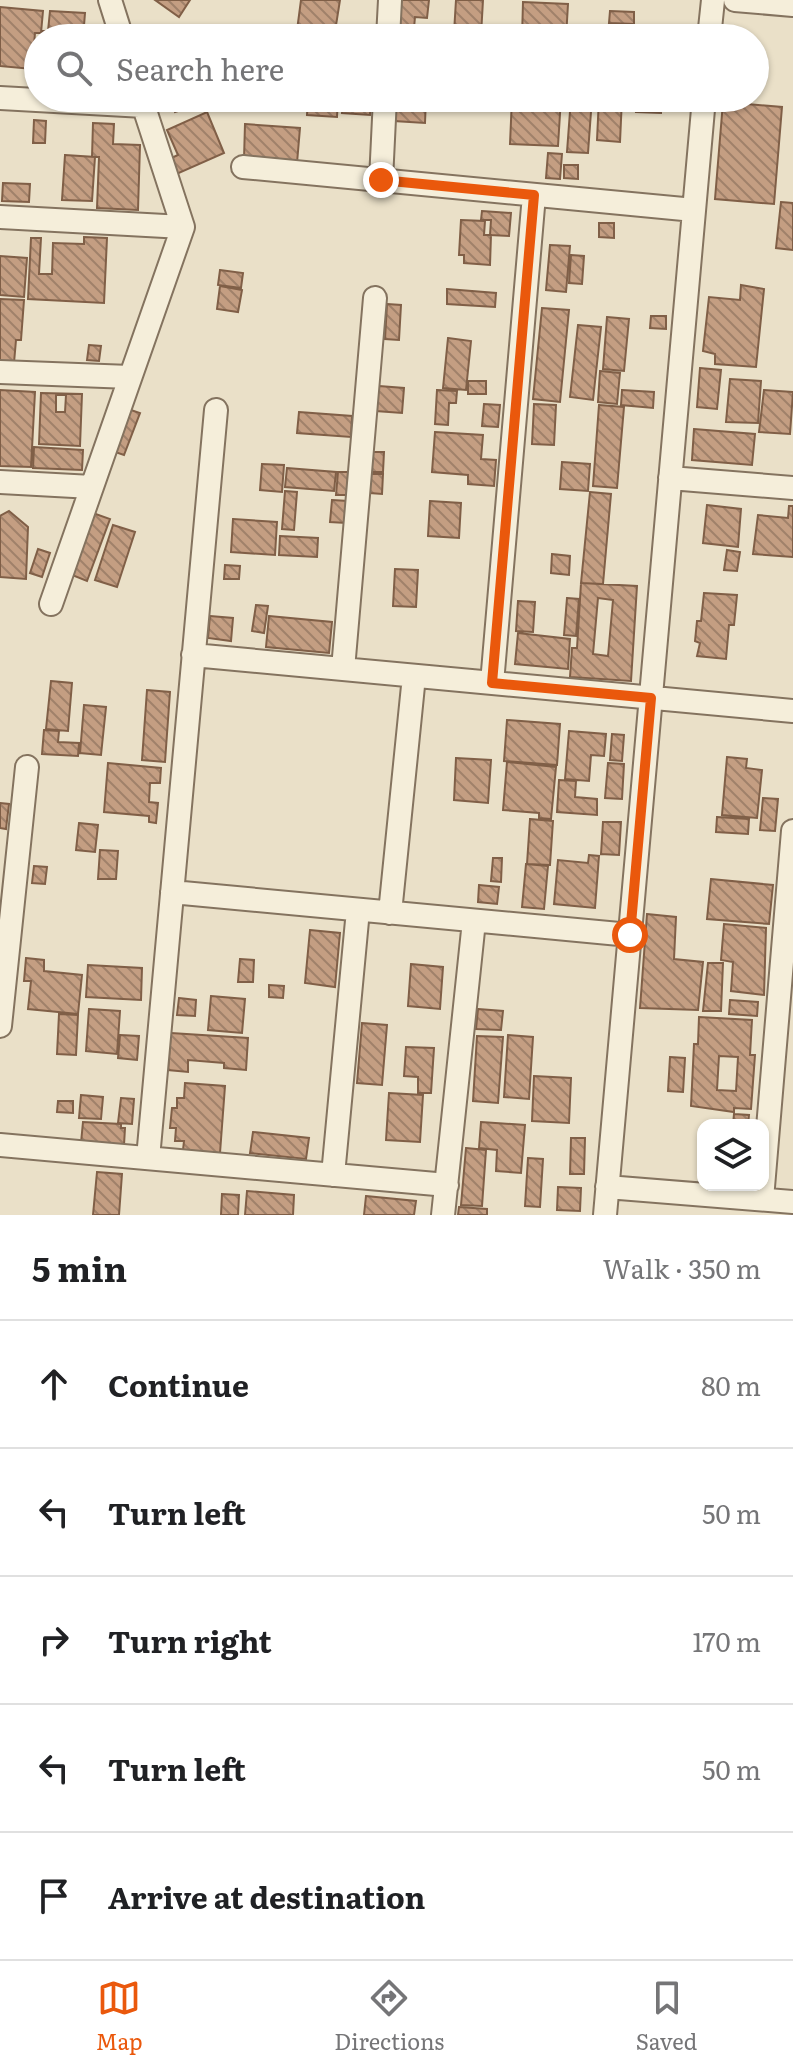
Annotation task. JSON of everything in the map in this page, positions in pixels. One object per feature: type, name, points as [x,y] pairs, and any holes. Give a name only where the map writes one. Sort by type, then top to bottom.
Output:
[{"type":"street","points":[[110,0],[118,24]]},
{"type":"street","points":[[389,24],[390,0]]},
{"type":"street","points":[[710,24],[713,0]]},
{"type":"street","points":[[735,0],[793,5]]},
{"type":"street","points":[[0,98],[24,99]]},
{"type":"street","points":[[51,604],[183,227],[146,112]]},
{"type":"street","points":[[381,180],[384,112]]},
{"type":"street","points":[[605,1215],[703,112]]},
{"type":"street","points":[[243,167],[694,210]]},
{"type":"street","points":[[492,683],[534,195]]},
{"type":"street","points":[[0,217],[183,227]]},
{"type":"street","points":[[343,669],[375,298]]},
{"type":"street","points":[[0,372],[130,377]]},
{"type":"street","points":[[148,1158],[216,410]]},
{"type":"street","points":[[670,478],[793,488]]},
{"type":"street","points":[[0,482],[92,487]]},
{"type":"street","points":[[193,655],[793,711]]},
{"type":"street","points":[[390,913],[414,676]]},
{"type":"street","points":[[0,1026],[27,767]]},
{"type":"street","points":[[762,1199],[789,936],[793,831]]},
{"type":"street","points":[[172,892],[630,935]]},
{"type":"street","points":[[333,1175],[358,910]]},
{"type":"street","points":[[443,1215],[474,921]]},
{"type":"street","points":[[0,1145],[447,1185]]},
{"type":"street","points":[[607,1187],[793,1202]]},
{"type":"building","points":[[155,0],[190,0],[179,17]]},
{"type":"building","points":[[301,0],[340,0],[336,24],[298,24]]},
{"type":"building","points":[[397,0],[429,0],[427,18],[415,17],[414,24],[395,24]]},
{"type":"building","points":[[456,0],[483,0],[482,24],[455,24]]},
{"type":"building","points":[[523,2],[568,4],[567,24],[522,24]]},
{"type":"building","points":[[0,7],[43,11],[42,24],[24,24],[24,68],[0,66]]},
{"type":"building","points":[[50,11],[85,13],[84,24],[49,24]]},
{"type":"building","points":[[610,11],[634,12],[634,24],[609,23]]},
{"type":"building","points":[[769,106],[782,107],[774,204],[715,199],[722,112],[769,112]]},
{"type":"building","points":[[207,112],[224,153],[172,176],[165,161],[178,155],[167,130]]},
{"type":"building","points":[[307,112],[337,112],[337,117],[307,115]]},
{"type":"building","points":[[342,112],[370,112],[370,115]]},
{"type":"building","points":[[394,112],[425,112],[425,123],[394,121]]},
{"type":"building","points":[[511,112],[560,112],[558,146],[510,144]]},
{"type":"building","points":[[570,112],[591,112],[588,153],[567,152]]},
{"type":"building","points":[[598,112],[621,112],[620,142],[597,140]]},
{"type":"building","points":[[34,120],[46,121],[45,143],[33,143]]},
{"type":"building","points":[[93,123],[114,124],[113,144],[140,145],[138,210],[97,208],[99,157],[92,157]]},
{"type":"building","points":[[245,124],[300,128],[297,163],[244,159]]},
{"type":"building","points":[[548,153],[562,154],[560,179],[546,178]]},
{"type":"building","points":[[65,155],[95,157],[92,201],[62,200]]},
{"type":"building","points":[[564,165],[578,165],[578,179],[564,178]]},
{"type":"building","points":[[3,183],[30,184],[29,202],[2,201]]},
{"type":"building","points":[[781,202],[793,203],[793,250],[776,248]]},
{"type":"building","points":[[482,211],[511,213],[509,236],[490,235],[491,220],[481,220]]},
{"type":"building","points":[[461,220],[485,221],[484,235],[491,235],[490,265],[464,263],[464,255],[459,255]]},
{"type":"building","points":[[599,223],[614,223],[614,238],[599,237]]},
{"type":"building","points":[[84,237],[107,238],[104,303],[28,299],[31,238],[41,238],[39,274],[52,274],[53,243],[84,244]]},
{"type":"building","points":[[550,245],[570,246],[566,292],[546,290]]},
{"type":"building","points":[[571,255],[584,256],[582,284],[569,283]]},
{"type":"building","points":[[0,256],[27,258],[24,297],[0,295]]},
{"type":"building","points":[[220,270],[243,273],[241,288],[218,285]]},
{"type":"building","points":[[741,285],[764,289],[756,367],[715,364],[715,354],[703,351],[709,297],[740,300]]},
{"type":"building","points":[[220,286],[242,290],[238,312],[217,309]]},
{"type":"building","points":[[447,289],[496,293],[495,307],[447,304]]},
{"type":"building","points":[[0,299],[24,300],[21,340],[16,340],[14,363],[0,362]]},
{"type":"building","points":[[387,304],[401,305],[399,340],[385,339]]},
{"type":"building","points":[[542,308],[569,310],[560,402],[533,399]]},
{"type":"building","points":[[651,316],[666,316],[666,329],[650,328]]},
{"type":"building","points":[[607,317],[629,319],[624,371],[603,369]]},
{"type":"building","points":[[578,325],[601,327],[593,400],[570,397]]},
{"type":"building","points":[[448,338],[471,341],[466,390],[443,388]]},
{"type":"building","points":[[89,345],[101,346],[99,361],[87,360]]},
{"type":"building","points":[[700,368],[721,370],[717,409],[697,407]]},
{"type":"building","points":[[600,371],[620,373],[617,404],[598,402]]},
{"type":"building","points":[[730,379],[761,381],[758,423],[726,422]]},
{"type":"building","points":[[468,381],[486,381],[486,394],[468,394]]},
{"type":"building","points":[[379,386],[404,388],[402,413],[376,411]]},
{"type":"building","points":[[0,390],[35,392],[31,467],[0,466]]},
{"type":"building","points":[[437,390],[457,391],[456,403],[449,403],[448,425],[435,424]]},
{"type":"building","points":[[622,390],[654,392],[653,408],[621,405]]},
{"type":"building","points":[[764,390],[793,392],[790,434],[759,432]]},
{"type":"building","points":[[41,393],[82,394],[80,446],[39,444]],"holes":[[[56,395],[66,395],[65,412],[56,412]]]},
{"type":"building","points":[[484,404],[500,405],[498,427],[482,426]]},
{"type":"building","points":[[534,404],[556,405],[554,445],[532,444]]},
{"type":"building","points":[[599,405],[624,407],[617,488],[593,486]]},
{"type":"building","points":[[128,409],[140,413],[124,455],[112,451]]},
{"type":"building","points":[[299,412],[352,416],[351,437],[297,433]]},
{"type":"building","points":[[694,429],[755,434],[752,465],[692,460]]},
{"type":"building","points":[[435,432],[483,435],[481,459],[496,460],[494,486],[468,484],[468,475],[432,472]]},
{"type":"building","points":[[34,447],[83,450],[82,470],[33,468]]},
{"type":"building","points":[[372,452],[384,452],[383,472],[371,472]]},
{"type":"building","points":[[562,462],[590,464],[588,491],[560,489]]},
{"type":"building","points":[[262,464],[284,465],[282,492],[260,490]]},
{"type":"building","points":[[287,468],[336,472],[334,491],[285,487]]},
{"type":"building","points":[[338,472],[348,472],[347,495],[336,495]]},
{"type":"building","points":[[370,474],[383,474],[382,494],[370,493]]},
{"type":"building","points":[[285,491],[297,492],[294,530],[282,529]]},
{"type":"building","points":[[590,492],[611,494],[603,584],[581,583]]},
{"type":"building","points":[[332,500],[348,501],[346,523],[330,522]]},
{"type":"building","points":[[430,501],[461,503],[459,538],[428,536]]},
{"type":"building","points":[[707,505],[741,509],[738,547],[703,543]]},
{"type":"building","points":[[789,506],[793,506],[793,557],[753,554],[758,515],[788,518]]},
{"type":"building","points":[[9,511],[28,527],[26,579],[0,577],[0,516]]},
{"type":"building","points":[[90,512],[110,519],[87,581],[67,573]]},
{"type":"building","points":[[233,519],[277,522],[275,555],[231,552]]},
{"type":"building","points":[[113,525],[135,532],[117,587],[95,580]]},
{"type":"building","points":[[280,536],[318,538],[317,557],[279,555]]},
{"type":"building","points":[[38,549],[50,553],[42,577],[30,573]]},
{"type":"building","points":[[727,550],[740,552],[737,571],[724,570]]},
{"type":"building","points":[[552,554],[570,556],[569,575],[551,573]]},
{"type":"building","points":[[225,565],[240,566],[239,579],[224,579]]},
{"type":"building","points":[[395,569],[418,570],[416,607],[393,606]]},
{"type":"building","points":[[581,583],[637,586],[631,681],[570,677],[572,648],[577,648]],"holes":[[[598,598],[613,600],[608,656],[593,654]]]},
{"type":"building","points":[[704,593],[737,595],[734,625],[729,625],[726,659],[697,656],[700,643],[695,641],[697,621],[701,621]]},
{"type":"building","points":[[567,598],[579,599],[576,636],[564,635]]},
{"type":"building","points":[[518,601],[535,602],[533,632],[516,631]]},
{"type":"building","points":[[256,605],[268,606],[264,633],[252,631]]},
{"type":"building","points":[[210,616],[233,618],[231,641],[208,638]]},
{"type":"building","points":[[269,616],[332,622],[329,653],[266,647]]},
{"type":"building","points":[[518,633],[570,639],[568,669],[515,664]]},
{"type":"building","points":[[51,681],[72,683],[68,731],[46,729]]},
{"type":"building","points":[[147,690],[170,692],[165,762],[142,760]]},
{"type":"building","points":[[84,705],[106,707],[101,755],[80,753]]},
{"type":"building","points":[[507,720],[560,724],[557,765],[504,761]]},
{"type":"building","points":[[44,730],[59,731],[58,742],[79,743],[78,756],[42,754]]},
{"type":"building","points":[[569,731],[606,734],[604,756],[591,755],[589,781],[565,779]]},
{"type":"building","points":[[612,734],[624,735],[622,761],[610,760]]},
{"type":"building","points":[[727,757],[747,759],[746,768],[762,770],[757,818],[722,815]]},
{"type":"building","points":[[456,758],[491,760],[488,803],[454,800]]},
{"type":"building","points":[[507,762],[556,767],[551,819],[539,818],[539,813],[503,810]]},
{"type":"building","points":[[108,763],[161,768],[160,783],[150,783],[149,802],[158,803],[156,823],[149,822],[149,816],[104,812]]},
{"type":"building","points":[[608,763],[624,764],[622,799],[605,798]]},
{"type":"building","points":[[559,780],[576,781],[575,797],[597,799],[597,815],[557,812]]},
{"type":"building","points":[[763,798],[778,799],[775,831],[760,830]]},
{"type":"building","points":[[0,803],[9,804],[6,829],[0,828]]},
{"type":"building","points":[[717,817],[749,819],[748,834],[716,832]]},
{"type":"building","points":[[530,819],[553,821],[550,865],[527,864]]},
{"type":"building","points":[[603,822],[621,822],[619,855],[601,854]]},
{"type":"building","points":[[79,823],[98,825],[95,852],[76,850]]},
{"type":"building","points":[[100,850],[118,851],[116,879],[98,879]]},
{"type":"building","points":[[589,855],[599,856],[595,908],[554,904],[558,860],[588,863]]},
{"type":"building","points":[[493,858],[502,858],[501,882],[491,881]]},
{"type":"building","points":[[526,864],[548,866],[544,909],[522,907]]},
{"type":"building","points":[[34,866],[47,867],[45,884],[32,883]]},
{"type":"building","points":[[711,879],[773,885],[769,924],[707,919]]},
{"type":"building","points":[[479,885],[499,887],[497,904],[478,902]]},
{"type":"building","points":[[647,914],[676,917],[674,959],[703,962],[698,1010],[640,1008]]},
{"type":"building","points":[[724,924],[766,928],[764,995],[731,991],[733,962],[721,960]]},
{"type":"building","points":[[310,930],[340,933],[335,987],[305,983]]},
{"type":"building","points":[[26,958],[44,960],[44,971],[82,975],[78,1014],[28,1009],[31,981],[24,981]]},
{"type":"building","points":[[240,959],[254,960],[253,982],[238,982]]},
{"type":"building","points":[[708,963],[723,963],[721,1011],[703,1011]]},
{"type":"building","points":[[411,964],[443,967],[440,1009],[408,1006]]},
{"type":"building","points":[[88,965],[142,968],[141,1000],[86,997]]},
{"type":"building","points":[[269,985],[284,986],[283,998],[269,997]]},
{"type":"building","points":[[211,996],[245,999],[242,1033],[208,1030]]},
{"type":"building","points":[[179,998],[196,1000],[195,1016],[177,1015]]},
{"type":"building","points":[[730,1000],[758,1002],[757,1016],[729,1014]]},
{"type":"building","points":[[89,1009],[120,1011],[117,1054],[86,1051]]},
{"type":"building","points":[[478,1009],[503,1011],[501,1030],[476,1029]]},
{"type":"building","points":[[59,1014],[78,1015],[76,1055],[57,1054]]},
{"type":"building","points":[[699,1017],[752,1020],[750,1055],[755,1055],[751,1109],[734,1108],[734,1112],[691,1106],[694,1044],[698,1044]],"holes":[[[719,1056],[738,1057],[736,1091],[717,1090]]]},
{"type":"building","points":[[362,1023],[387,1025],[382,1085],[357,1083]]},
{"type":"building","points":[[171,1033],[248,1038],[246,1070],[224,1068],[224,1063],[188,1060],[188,1072],[168,1070]]},
{"type":"building","points":[[120,1035],[139,1036],[137,1060],[118,1058]]},
{"type":"building","points":[[508,1035],[533,1037],[529,1099],[504,1097]]},
{"type":"building","points":[[477,1036],[503,1037],[498,1103],[473,1101]]},
{"type":"building","points":[[406,1047],[434,1048],[431,1093],[418,1093],[418,1077],[404,1076]]},
{"type":"building","points":[[670,1057],[685,1058],[683,1092],[668,1091]]},
{"type":"building","points":[[534,1076],[571,1078],[569,1123],[532,1121]]},
{"type":"building","points":[[185,1083],[225,1086],[220,1153],[183,1150],[184,1141],[175,1141],[176,1128],[170,1128],[172,1108],[177,1108],[177,1098],[184,1098]]},
{"type":"building","points":[[389,1093],[423,1095],[420,1142],[386,1140]]},
{"type":"building","points":[[81,1095],[103,1097],[101,1119],[79,1118]]},
{"type":"building","points":[[121,1098],[134,1099],[132,1124],[118,1123]]},
{"type":"building","points":[[58,1101],[73,1101],[73,1113],[57,1112]]},
{"type":"building","points":[[734,1114],[749,1115],[749,1119],[734,1119]]},
{"type":"building","points":[[83,1122],[121,1124],[121,1128],[125,1128],[124,1145],[81,1143]]},
{"type":"building","points":[[481,1122],[525,1125],[521,1173],[496,1171],[497,1150],[479,1148]]},
{"type":"building","points":[[253,1132],[309,1138],[306,1159],[250,1153]]},
{"type":"building","points":[[571,1138],[585,1138],[584,1174],[570,1174]]},
{"type":"building","points":[[466,1148],[486,1150],[482,1206],[461,1205]]},
{"type":"building","points":[[528,1158],[543,1159],[540,1207],[525,1206]]},
{"type":"building","points":[[97,1172],[122,1174],[119,1215],[93,1215]]},
{"type":"building","points":[[558,1187],[581,1188],[580,1211],[557,1210]]},
{"type":"building","points":[[247,1191],[294,1195],[293,1215],[245,1215]]},
{"type":"building","points":[[222,1194],[239,1195],[238,1215],[221,1215]]},
{"type":"building","points":[[366,1196],[416,1201],[414,1215],[364,1215]]},
{"type":"building","points":[[459,1207],[487,1209],[487,1215],[458,1215]]},
{"type":"route","points":[[381,180],[534,195],[492,683],[651,698],[630,935]]}]
